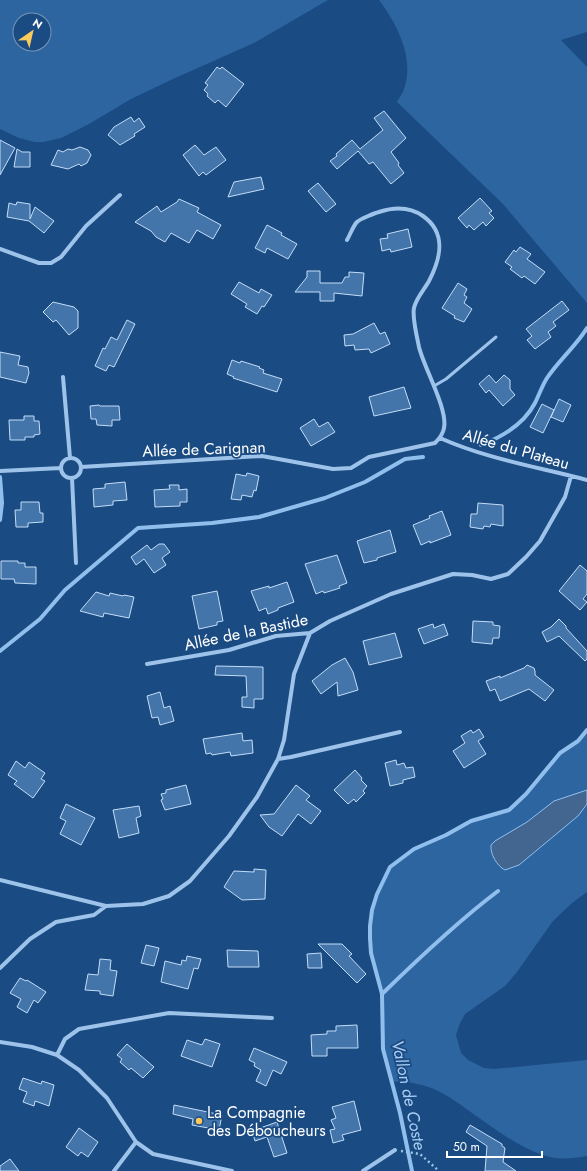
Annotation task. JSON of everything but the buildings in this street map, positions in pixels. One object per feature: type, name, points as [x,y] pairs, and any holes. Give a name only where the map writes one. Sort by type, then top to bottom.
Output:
[{"type":"street","points":[[0,249],[39,263],[51,263],[61,257],[86,226],[120,195]]},
{"type":"street","points":[[347,240],[357,221],[379,212],[405,208],[418,213],[430,221],[436,229],[440,239],[439,253],[434,270],[414,308],[422,360],[434,386],[445,419],[444,429],[440,438]]},
{"type":"street","points":[[64,377],[70,458]]},
{"type":"street","name":"Allée de Carignan","points":[[81,467],[262,456],[333,469],[351,468],[369,457],[435,443],[440,438]]},
{"type":"street","name":"Allée du Plateau","points":[[440,438],[463,448],[488,456],[587,480]]},
{"type":"street","points":[[70,458],[78,462],[81,467],[78,476],[72,478],[65,477],[61,471],[62,462],[70,458]]},
{"type":"street","points":[[0,471],[61,468]]},
{"type":"street","name":"Allée de la Bastide","points":[[147,664],[229,650],[276,636],[310,632],[330,620],[391,594],[453,574],[472,575],[491,579],[508,574],[540,541],[565,497],[571,476]]},
{"type":"street","points":[[72,478],[76,563]]},
{"type":"street","points":[[0,880],[50,891],[106,906],[143,904],[169,896],[190,881],[229,836],[257,796],[278,758],[284,740],[294,674],[310,632]]},
{"type":"street","points":[[278,758],[292,757],[400,732]]},
{"type":"street","points":[[0,968],[30,939],[56,922],[94,915],[106,906]]},
{"type":"street","points":[[57,1055],[65,1039],[79,1029],[169,1013],[272,1018]]},
{"type":"street","points":[[0,1042],[32,1047],[57,1055],[79,1070],[107,1098],[136,1142],[153,1154],[232,1171]]},
{"type":"street","points":[[114,1171],[136,1142]]},
{"type":"street","points":[[363,1171],[395,1150]]},
{"type":"lane","points":[[434,386],[446,379],[496,336]]},
{"type":"path","points":[[395,1150],[420,1154],[439,1171]]},
{"type":"shaded area","points":[[0,0],[328,0],[254,43],[131,99],[89,124],[61,138],[43,142],[35,142],[19,138],[0,129]]},
{"type":"shaded area","points":[[379,0],[587,0],[587,32],[561,40],[587,67],[587,303],[503,204],[397,102],[403,91],[407,77],[406,54],[398,31],[386,9]]},
{"type":"shaded area","points":[[587,730],[587,892],[572,903],[553,921],[517,972],[505,986],[465,1014],[456,1035],[461,1053],[468,1060],[484,1068],[494,1069],[587,1060],[587,1156],[559,1158],[550,1157],[516,1143],[450,1098],[434,1089],[411,1082],[392,1082],[383,1049],[382,994],[371,953],[370,926],[372,910],[377,894],[390,867],[414,849],[446,835],[471,821],[509,810],[526,794],[560,753],[578,741]]},
{"type":"shaded area","points":[[587,790],[587,804],[578,816],[519,865],[505,870],[497,863],[491,848],[491,845],[495,841],[527,822],[554,801]]},
{"type":"waterway","points":[[481,445],[512,429],[525,417],[535,403],[547,378],[587,328]]},
{"type":"waterway","points":[[0,651],[40,619],[65,590],[138,528],[212,523],[259,517],[325,498],[365,482],[405,459],[423,457]]},
{"type":"waterway","points":[[0,477],[2,503],[0,520]]},
{"type":"waterway","name":"Vallon de Coste","points":[[412,1171],[400,1113],[383,1049],[382,994],[371,953],[370,938],[372,910],[377,894],[390,867],[414,849],[446,835],[471,821],[509,810],[526,794],[560,753],[578,741],[587,730]]},
{"type":"waterway","points":[[382,994],[438,941],[498,891]]},
{"type":"place","name":"La Compagnie des Déboucheurs","points":[[199,1121]]}]
